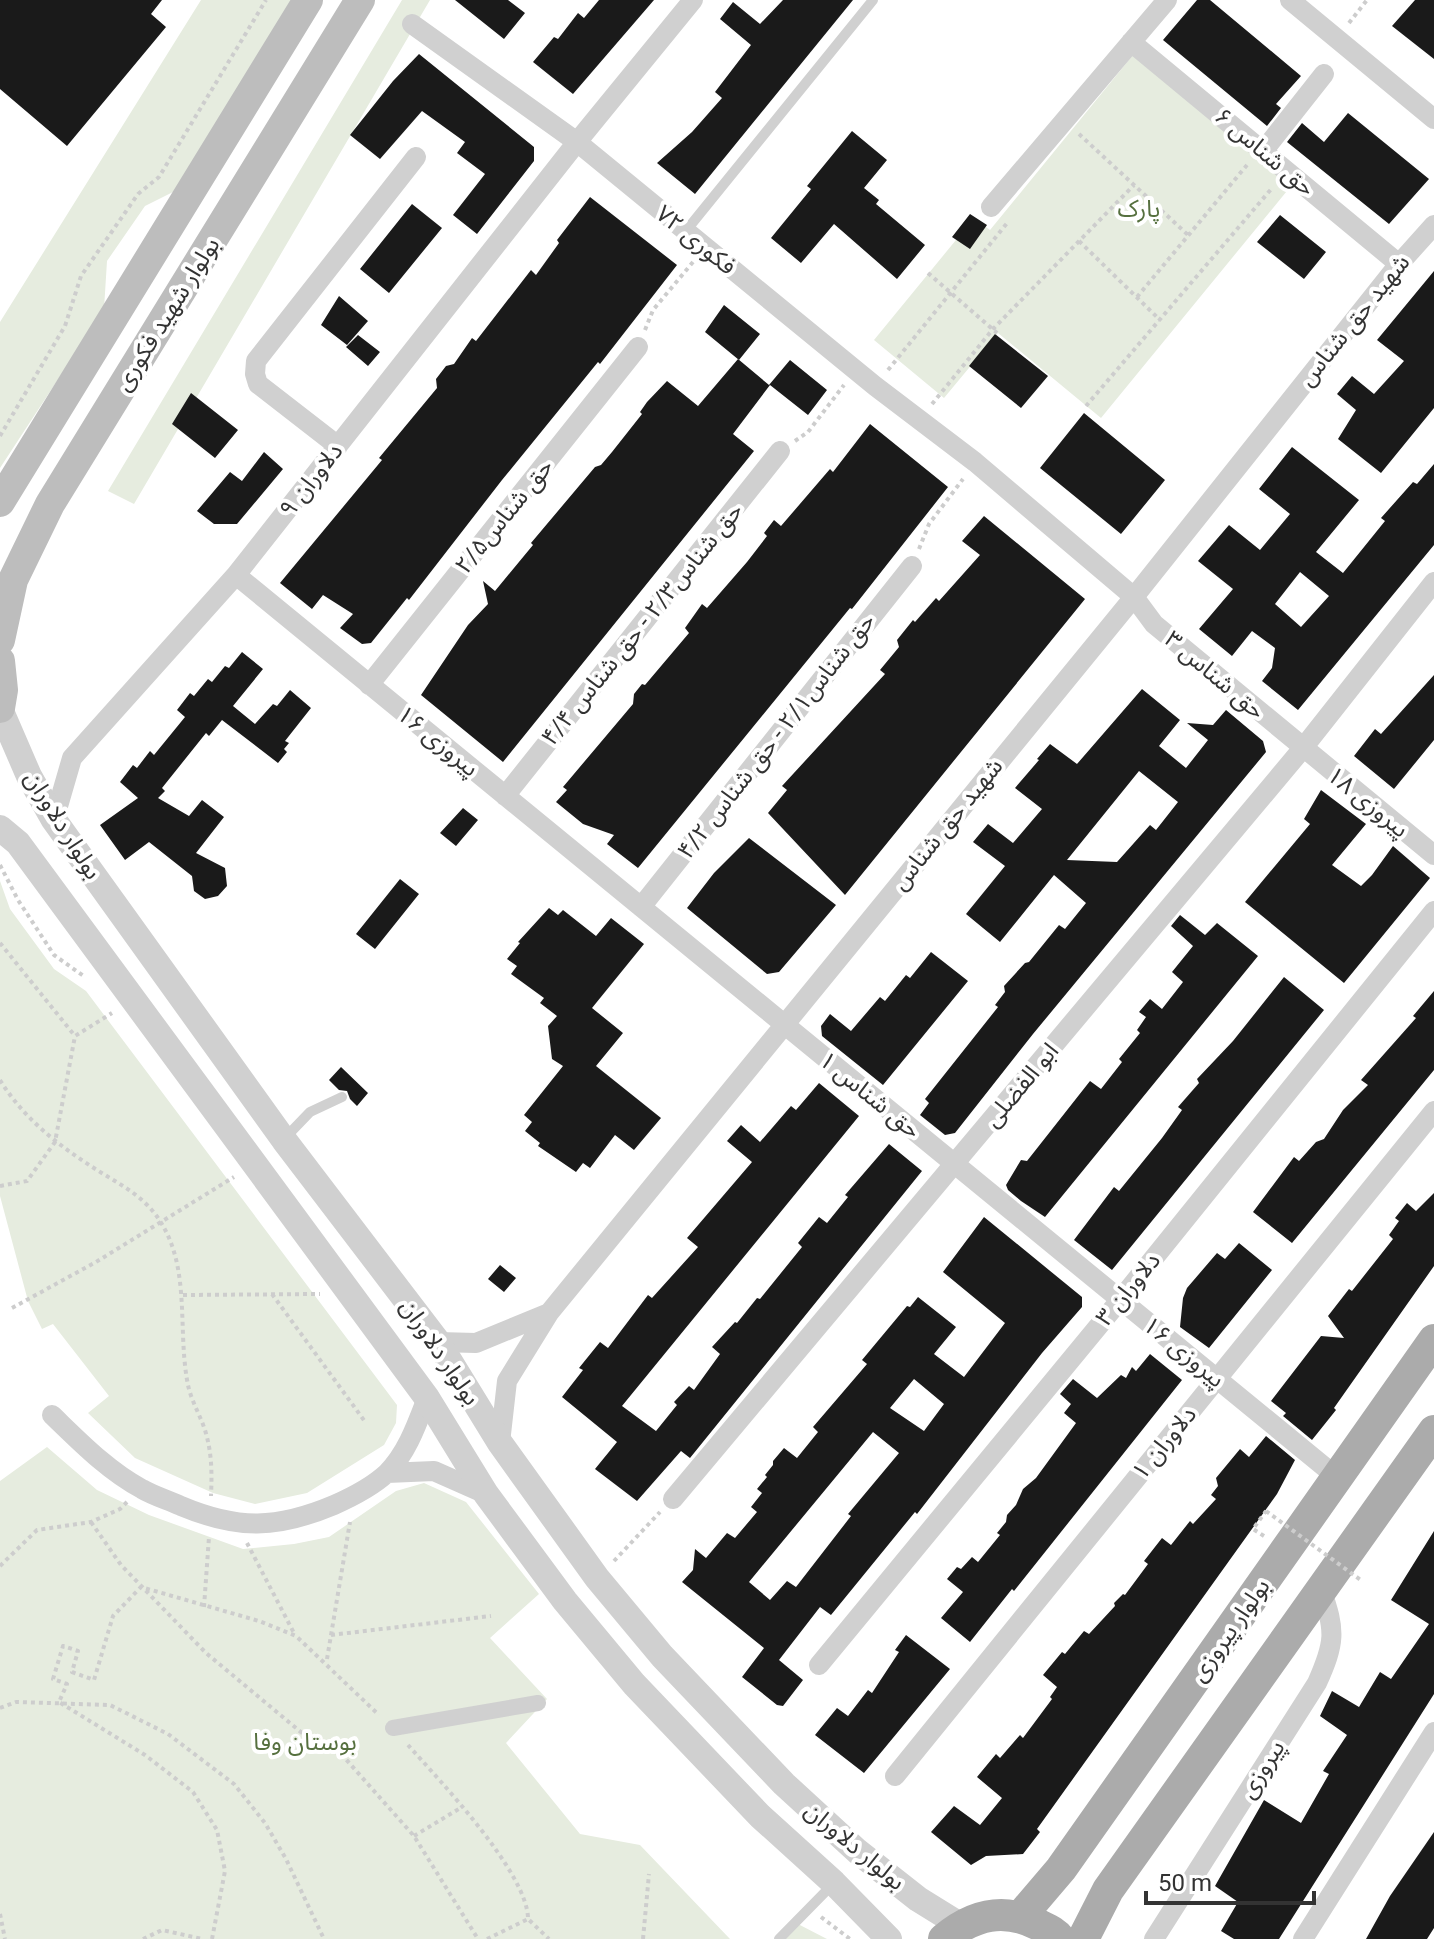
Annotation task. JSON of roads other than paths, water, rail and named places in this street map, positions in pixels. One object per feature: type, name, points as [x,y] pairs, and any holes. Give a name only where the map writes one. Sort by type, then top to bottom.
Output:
[{"type":"main road","name":"بولوار شهید فکوری","points":[[5,489],[308,0]]},
{"type":"main road","name":"بولوار شهید فکوری","points":[[0,640],[13,580],[50,504],[360,0]]},
{"type":"main road","points":[[0,661],[3,690],[0,708]]},
{"type":"main road","name":"بولوار پیروزی","points":[[1021,1916],[1061,1869],[1434,1340]]},
{"type":"main road","points":[[1083,1939],[1108,1890],[1434,1431]]},
{"type":"main road","points":[[952,1932],[991,1914],[1021,1916],[1056,1933],[1060,1939]]},
{"type":"street","name":"دلاوران ۹","points":[[54,820],[72,758],[236,575],[577,142],[693,0]]},
{"type":"street","points":[[991,207],[1167,0]]},
{"type":"street","points":[[1290,0],[1434,119]]},
{"type":"street","name":"فکوری ۷۲","points":[[412,24],[577,142],[855,370],[975,462]]},
{"type":"street","name":"حق شناس ۶","points":[[1131,42],[1399,264]]},
{"type":"street","points":[[1264,150],[1324,74]]},
{"type":"street","points":[[338,446],[258,384],[256,361],[416,157]]},
{"type":"street","name":"شهید حق شناس","points":[[500,1443],[507,1381],[549,1313],[1134,597],[1399,264],[1434,225]]},
{"type":"street","name":"حق شناس۲/۵","points":[[369,685],[638,347]]},
{"type":"street","name":"حق شناس۲/۳ - حق شناس ۴/۴","points":[[505,796],[780,451]]},
{"type":"street","name":"حق شناس ۳","points":[[975,462],[1134,597],[1154,624],[1303,748]]},
{"type":"street","name":"حق شناس۲/۱ - حق شناس ۴/۲","points":[[641,907],[912,566]]},
{"type":"street","name":"پیروزی ۱۶","points":[[236,575],[641,907]]},
{"type":"street","name":"ابو الفضلی","points":[[673,1499],[1303,748],[1434,582]]},
{"type":"street","name":"بولوار دلاوران","points":[[0,708],[29,776],[54,820],[284,1140],[438,1342],[500,1443],[597,1578],[662,1656],[784,1784],[952,1932]]},
{"type":"street","name":"پیروزی ۱۸","points":[[1303,748],[1434,855]]},
{"type":"street","name":"بولوار دلاوران","points":[[0,828],[27,855],[427,1398],[486,1494],[565,1601],[634,1684],[760,1816],[834,1883],[889,1939]]},
{"type":"street","name":"حق شناس ۱","points":[[641,907],[955,1165]]},
{"type":"street","name":"دلاوران ۳","points":[[819,1665],[1120,1300],[1434,911]]},
{"type":"street","name":"دلاوران ۱","points":[[895,1776],[1434,1111]]},
{"type":"street","name":"پیروزی ۱۶","points":[[955,1165],[1338,1478]]},
{"type":"street","points":[[438,1342],[476,1343],[549,1313]]},
{"type":"street","points":[[52,1415],[92,1452],[140,1489],[210,1518],[262,1525],[302,1518],[354,1496],[387,1473],[410,1440],[427,1398]]},
{"type":"street","points":[[387,1473],[434,1471],[486,1494]]},
{"type":"street","name":"پیروزی","points":[[1154,1939],[1317,1683],[1331,1654],[1332,1620],[1321,1589]]},
{"type":"street","points":[[393,1728],[538,1703]]},
{"type":"street","points":[[1303,1939],[1434,1732]]},
{"type":"lane","points":[[685,232],[873,0]]},
{"type":"lane","points":[[284,1140],[310,1112],[342,1097]]},
{"type":"lane","points":[[779,1939],[834,1883]]},
{"type":"park label","name":"پارک","points":[[1139,209]]},
{"type":"park label","name":"بوستان وفا","points":[[305,1742]]}]
